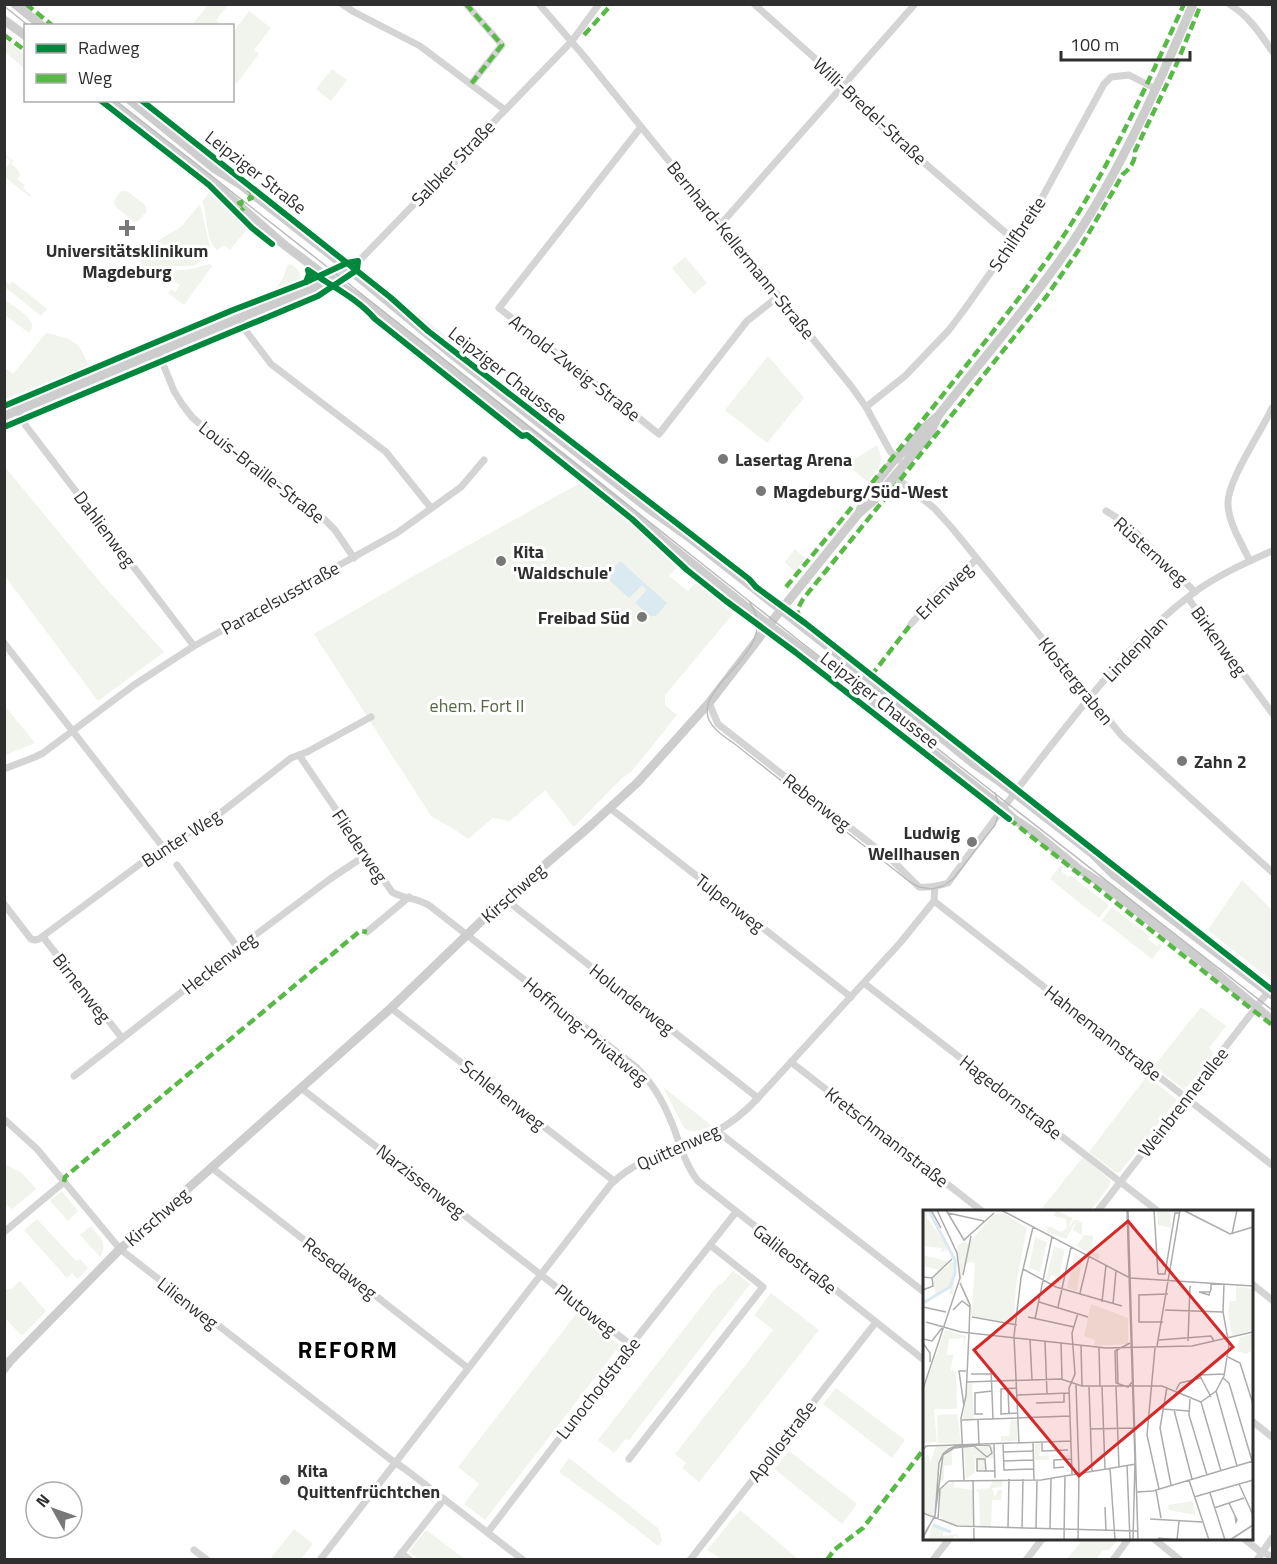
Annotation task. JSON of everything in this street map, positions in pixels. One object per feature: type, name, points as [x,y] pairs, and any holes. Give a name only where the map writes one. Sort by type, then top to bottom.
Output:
[{"type":"main road","points":[[15,4],[40,24]]},
{"type":"main road","points":[[769,625],[859,513],[874,500],[894,476],[909,447],[923,429],[938,416],[1038,291],[1072,243],[1103,192],[1156,89],[1193,4]]},
{"type":"main road","points":[[4,20],[24,35]]},
{"type":"main road","name":"Leipziger Straße","points":[[111,102],[208,178],[282,243],[331,279]]},
{"type":"main road","name":"Leipziger Straße","points":[[132,102],[215,169],[241,185],[350,270]]},
{"type":"main road","name":"Leipziger Chaussee","points":[[350,270],[481,377],[645,506],[673,525],[974,764],[1093,854],[1114,875],[1270,994]]},
{"type":"main road","points":[[4,416],[331,279]]},
{"type":"main road","name":"Leipziger Chaussee","points":[[331,279],[365,302],[572,465],[769,625],[1080,870],[1104,885],[1272,1020]]},
{"type":"main road","points":[[859,513],[867,494],[900,461]]},
{"type":"main road","name":"Kirschweg","points":[[4,1369],[120,1250],[391,1008],[506,899],[652,768],[709,703],[769,625]]},
{"type":"street","points":[[342,4],[420,46],[505,110]]},
{"type":"street","points":[[466,4],[502,45],[471,84]]},
{"type":"street","name":"Bernhard-Kellermann-Straße","points":[[539,4],[572,41],[851,386],[866,407],[890,451],[900,461]]},
{"type":"street","name":"Salbker Straße","points":[[331,279],[350,270],[572,41],[599,4]]},
{"type":"street","name":"Willi-Bredel-Straße","points":[[754,4],[845,85],[864,111],[1014,240]]},
{"type":"street","points":[[721,224],[915,4]]},
{"type":"street","points":[[1229,4],[1248,18],[1272,51]]},
{"type":"street","name":"Schilfbreite","points":[[866,407],[905,376],[949,330],[1037,207],[1104,84],[1111,77],[1129,75],[1156,89]]},
{"type":"street","name":"Arnold-Zweig-Straße","points":[[640,126],[499,308],[659,434],[747,321],[779,296]]},
{"type":"street","points":[[240,318],[246,331],[271,364],[386,452],[431,508]]},
{"type":"street","name":"Louis-Braille-Straße","points":[[158,352],[174,391],[192,417],[217,439],[324,519],[335,530],[354,558]]},
{"type":"street","points":[[1250,561],[1233,524],[1228,508],[1228,497],[1272,408]]},
{"type":"street","name":"Dahlienweg","points":[[18,410],[26,426],[194,646]]},
{"type":"street","name":"Paracelsusstraße","points":[[4,769],[37,757],[134,685],[194,646],[397,533],[461,487],[484,460]]},
{"type":"street","name":"Klostergraben","points":[[894,476],[934,508],[952,528],[1125,740],[1272,872]]},
{"type":"street","name":"Rüsternweg","points":[[1106,511],[1127,524],[1195,592]]},
{"type":"street","name":"Lindenplan","points":[[1003,808],[1089,698],[1158,624],[1195,592],[1224,574],[1272,552]]},
{"type":"street","name":"Erlenweg","points":[[911,624],[940,591],[977,559]]},
{"type":"street","name":"Birkenweg","points":[[1188,598],[1272,713]]},
{"type":"street","points":[[4,643],[164,847]]},
{"type":"street","name":"Rebenweg","points":[[709,703],[718,724],[894,861],[919,887],[935,887]]},
{"type":"street","name":"Bunter Weg","points":[[43,937],[164,847],[205,825],[291,758],[371,717]]},
{"type":"street","name":"Fliederweg","points":[[299,755],[392,892],[426,904],[467,935]]},
{"type":"street","name":"Tulpenweg","points":[[610,808],[851,997]]},
{"type":"street","points":[[934,901],[935,887],[948,883],[1003,808]]},
{"type":"street","name":"Heckenweg","points":[[74,1076],[238,948],[366,855]]},
{"type":"street","points":[[177,866],[238,948]]},
{"type":"street","points":[[367,932],[409,897]]},
{"type":"street","name":"Holunderweg","points":[[506,899],[758,1098]]},
{"type":"street","name":"Quittenweg","points":[[320,1560],[614,1181],[644,1161],[717,1131],[734,1120],[758,1098],[864,983],[934,901]]},
{"type":"street","name":"Hahnemannstraße","points":[[934,901],[1272,1165]]},
{"type":"street","points":[[4,904],[31,939],[36,940],[43,937]]},
{"type":"street","name":"Hoffnung-Privatweg","points":[[467,935],[643,1074],[661,1098],[680,1146]]},
{"type":"street","name":"Birnenweg","points":[[43,937],[122,1038]]},
{"type":"street","name":"Hagedornstraße","points":[[864,983],[1156,1210]]},
{"type":"street","name":"Weinbrennerallee","points":[[1099,1210],[1257,1007],[1270,994]]},
{"type":"street","name":"Schlehenweg","points":[[391,1008],[614,1181]]},
{"type":"street","name":"Kretschmannstraße","points":[[791,1062],[980,1210]]},
{"type":"street","name":"Narzissenweg","points":[[302,1088],[540,1274]]},
{"type":"street","name":"Lilienweg","points":[[4,1119],[30,1141],[120,1250],[523,1560]]},
{"type":"street","points":[[717,1131],[923,1291]]},
{"type":"street","name":"Galileostraße","points":[[680,1146],[698,1181],[923,1359]]},
{"type":"street","name":"Resedaweg","points":[[212,1168],[468,1368]]},
{"type":"street","points":[[4,1233],[64,1182]]},
{"type":"street","name":"Lunochodstraße","points":[[488,1532],[736,1212]]},
{"type":"street","points":[[629,1459],[763,1287],[710,1245]]},
{"type":"street","name":"Plutoweg","points":[[540,1274],[631,1345]]},
{"type":"street","points":[[1253,1286],[1272,1300]]},
{"type":"street","name":"Apollostraße","points":[[690,1560],[876,1322]]},
{"type":"street","points":[[1253,1423],[1272,1437]]},
{"type":"street","points":[[396,1560],[444,1499]]},
{"type":"street","points":[[1261,1554],[1272,1538]]},
{"type":"street","points":[[933,1560],[949,1540]]},
{"type":"street","points":[[1026,1560],[1041,1540]]},
{"type":"street","points":[[1113,1560],[1128,1540]]},
{"type":"street","points":[[1154,1540],[1180,1560]]},
{"type":"street","points":[[1244,1540],[1261,1554],[1272,1558]]},
{"type":"street","points":[[194,1550],[207,1560]]},
{"type":"street","points":[[401,1553],[410,1560]]},
{"type":"green space","points":[[208,5],[228,5],[216,20],[221,24],[193,24]]},
{"type":"green space","points":[[249,11],[271,28],[254,50],[259,54],[236,84],[234,82],[234,31]]},
{"type":"green space","points":[[5,39],[24,54],[24,68],[5,52]]},
{"type":"green space","points":[[332,69],[347,80],[331,101],[316,89]]},
{"type":"green space","points":[[5,154],[13,161],[11,164],[20,175],[17,179],[25,185],[23,188],[31,195],[30,197],[5,177],[5,170],[11,161],[7,157],[5,159]]},
{"type":"green space","points":[[121,191],[127,191],[145,205],[147,211],[138,221],[134,222],[115,206],[114,201]]},
{"type":"green space","points":[[209,193],[247,229],[230,250],[224,245],[217,250],[210,239],[202,202]]},
{"type":"green space","points":[[200,204],[210,253],[193,266],[168,266],[146,271],[138,267],[149,247],[181,227]]},
{"type":"green space","points":[[685,257],[707,283],[694,294],[672,268]]},
{"type":"green space","points":[[209,264],[212,266],[184,305],[168,293],[171,289],[175,292],[180,285],[163,272],[192,269]]},
{"type":"green space","points":[[288,264],[297,270],[300,278],[294,284],[277,291],[275,290]]},
{"type":"green space","points":[[369,275],[460,347],[457,351],[366,276]]},
{"type":"green space","points":[[4,281],[10,285],[12,281],[47,309],[41,316],[5,287]]},
{"type":"green space","points":[[4,300],[28,317],[32,324],[29,333],[5,315]]},
{"type":"green space","points":[[46,333],[73,342],[78,346],[89,366],[5,399],[5,368],[13,374]]},
{"type":"green space","points":[[768,356],[804,398],[767,443],[725,410]]},
{"type":"green space","points":[[877,445],[881,461],[868,482],[847,465]]},
{"type":"green space","points":[[5,467],[99,581],[164,652],[98,701],[5,576]]},
{"type":"green space","name":"ehem. Fort II","points":[[580,483],[643,534],[677,567],[669,576],[688,591],[696,582],[733,614],[665,695],[665,705],[677,715],[632,771],[621,779],[574,827],[545,790],[510,821],[493,818],[468,839],[431,816],[314,634]]},
{"type":"green space","points":[[795,549],[805,558],[795,572],[785,562]]},
{"type":"green space","points":[[4,705],[35,743],[6,755],[4,752]]},
{"type":"green space","points":[[1060,866],[1063,868],[1061,871],[1068,877],[1070,875],[1109,905],[1099,918],[1050,879]]},
{"type":"green space","points":[[1242,880],[1272,910],[1272,981],[1208,930]]},
{"type":"green space","points":[[1112,907],[1150,936],[1148,939],[1157,946],[1159,943],[1162,946],[1152,959],[1102,920]]},
{"type":"green space","points":[[1201,1007],[1226,1026],[1209,1048],[1214,1053],[1187,1087],[1182,1088],[1154,1066]]},
{"type":"green space","points":[[1147,1076],[1176,1101],[1120,1172],[1115,1172],[1089,1152]]},
{"type":"green space","points":[[663,1087],[712,1126],[697,1131],[686,1129]]},
{"type":"green space","points":[[1083,1157],[1110,1180],[1110,1185],[1091,1210],[1041,1210]]},
{"type":"green space","points":[[4,1164],[22,1173],[36,1189],[12,1209],[5,1203]]},
{"type":"green space","points":[[62,1191],[78,1211],[68,1221],[50,1201]]},
{"type":"green space","points":[[37,1219],[76,1261],[80,1259],[88,1268],[78,1279],[72,1273],[67,1278],[24,1230]]},
{"type":"green space","points":[[91,1226],[103,1244],[104,1248],[100,1257],[80,1235]]},
{"type":"green space","points":[[733,1271],[750,1284],[629,1440],[626,1439],[614,1453],[598,1440],[719,1284],[721,1285]]},
{"type":"green space","points":[[20,1281],[46,1311],[22,1336],[4,1317],[5,1291]]},
{"type":"green space","points":[[771,1293],[819,1330],[699,1482],[682,1468],[686,1463],[675,1454],[773,1330],[754,1315]]},
{"type":"green space","points":[[577,1313],[620,1345],[485,1520],[464,1504],[479,1484],[458,1467]]},
{"type":"green space","points":[[836,1388],[905,1440],[892,1458],[823,1404]]},
{"type":"green space","points":[[789,1451],[857,1504],[842,1524],[775,1469]]},
{"type":"green space","points":[[569,1458],[659,1529],[662,1541],[658,1546],[559,1472]]},
{"type":"green space","points":[[740,1510],[798,1559],[724,1559],[707,1550]]},
{"type":"green space","points":[[294,1529],[313,1544],[301,1559],[270,1559]]},
{"type":"green space","points":[[426,1530],[465,1559],[418,1559],[409,1552]]},
{"type":"green space","points":[[1082,1540],[1117,1540],[1109,1550],[1103,1550],[1096,1559],[1067,1559]]},
{"type":"shaded area","points":[[620,561],[667,603],[656,616],[650,616],[635,603],[647,590],[642,585],[629,598],[606,577]]},
{"type":"tram line","points":[[4,6],[26,24]]},
{"type":"tram line","points":[[118,102],[797,639],[1272,1010]]},
{"type":"tram line","points":[[750,603],[757,620],[755,636],[747,652],[713,693],[708,707],[711,724],[910,882],[919,887],[932,889],[943,886],[953,879],[995,825],[1000,809],[995,793]]},
{"type":"marked path","points":[[26,4],[51,24]]},
{"type":"marked path","points":[[466,4],[502,45],[471,84]]},
{"type":"marked path","points":[[584,35],[612,4]]},
{"type":"marked path","points":[[786,587],[974,356],[1060,241],[1111,155],[1184,4]]},
{"type":"marked path","points":[[800,619],[797,610],[803,599],[1046,297],[1080,248],[1123,174],[1135,158],[1135,151],[1177,63],[1201,4]]},
{"type":"marked path","points":[[4,35],[24,50]]},
{"type":"marked path","points":[[237,214],[245,207],[239,203],[252,198],[247,195],[251,190]]},
{"type":"marked path","points":[[871,676],[911,624]]},
{"type":"marked path","points":[[1009,819],[1272,1025]]},
{"type":"marked path","points":[[64,1182],[65,1177],[360,931],[367,932]]},
{"type":"marked path","points":[[827,1560],[834,1550],[863,1528],[923,1450]]},
{"type":"cycle path","points":[[103,102],[209,185],[252,228],[272,244]]},
{"type":"cycle path","points":[[144,102],[390,297],[428,331],[749,579],[756,587],[1272,990]]},
{"type":"cycle path","points":[[4,406],[347,263],[358,261],[357,270],[318,296],[4,427]]},
{"type":"cycle path","points":[[306,282],[308,270],[360,305],[522,436],[527,435],[632,519],[687,570],[726,601],[1009,819]]},
{"type":"place","name":"Universitätsklinikum Magdeburg","points":[[127,228]]},
{"type":"place","name":"Lasertag Arena","points":[[723,459]]},
{"type":"place","name":"Magdeburg/Süd-West","points":[[761,491]]},
{"type":"place","name":"Kita 'Waldschule'","points":[[501,561]]},
{"type":"place","name":"Freibad Süd","points":[[642,617]]},
{"type":"place","name":"Zahn 2","points":[[1182,761]]},
{"type":"place","name":"Ludwig Wellhausen","points":[[972,842]]},
{"type":"place","name":"Kita Quittenfrüchtchen","points":[[285,1480]]},
{"type":"district","name":"REFORM","points":[[348,1349]]}]
